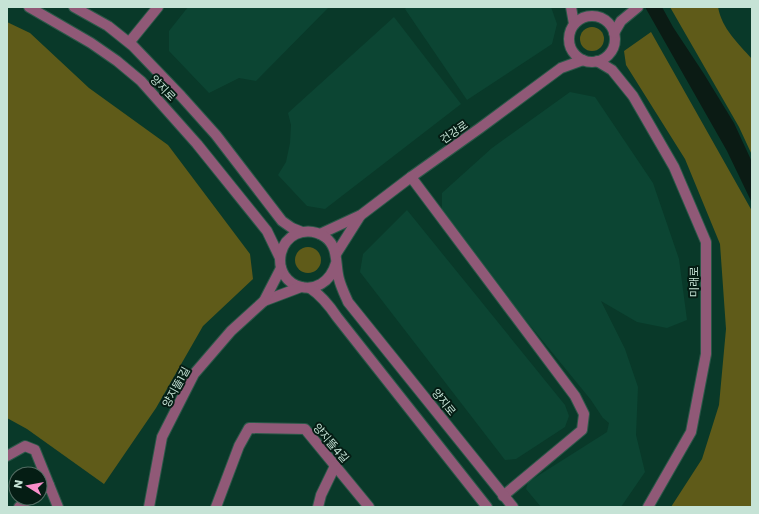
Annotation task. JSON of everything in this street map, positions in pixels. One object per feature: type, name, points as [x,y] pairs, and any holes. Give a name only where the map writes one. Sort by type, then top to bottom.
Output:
[{"type":"street","name":"양지로","points":[[29,7],[91,43],[141,81],[175,117],[267,231],[280,263]]},
{"type":"street","name":"양지로","points":[[74,7],[108,26],[133,46],[216,135],[282,221],[292,228],[302,232]]},
{"type":"street","points":[[85,7],[113,22],[145,50],[175,81],[181,96]]},
{"type":"street","points":[[132,39],[158,7]]},
{"type":"street","points":[[614,32],[621,21],[638,7]]},
{"type":"street","points":[[572,8],[583,17]]},
{"type":"street","points":[[572,8],[574,24]]},
{"type":"street","points":[[591,15],[599,16],[606,20],[610,23],[614,32],[615,40],[608,55],[597,61],[590,62],[576,56],[571,50],[569,34],[576,21],[591,15]]},
{"type":"street","points":[[606,20],[621,21]]},
{"type":"street","points":[[561,68],[571,50]]},
{"type":"street","points":[[608,55],[612,70]]},
{"type":"street","points":[[561,68],[583,60]]},
{"type":"street","points":[[597,61],[612,70]]},
{"type":"street","name":"건강로","points":[[361,215],[561,68]]},
{"type":"street","name":"미래로","points":[[612,70],[633,96],[674,167],[706,242],[706,354],[691,432],[648,507]]},
{"type":"street","points":[[411,177],[575,396],[584,414],[582,430],[504,496]]},
{"type":"street","points":[[320,234],[361,215]]},
{"type":"street","points":[[264,301],[305,288],[320,286],[328,280],[333,272],[336,259],[361,215]]},
{"type":"street","points":[[264,301],[280,263],[282,249],[287,241],[294,235],[302,232],[320,234],[333,246],[336,259]]},
{"type":"street","name":"양지로","points":[[336,259],[338,279],[348,302],[513,507]]},
{"type":"street","points":[[280,263],[285,276],[292,283],[319,294],[327,302],[337,317],[487,507]]},
{"type":"street","name":"양지뜰1길","points":[[149,507],[162,437],[194,374],[231,331],[264,301]]},
{"type":"street","name":"양지뜰4길","points":[[216,507],[239,446],[249,428],[305,429],[369,507]]},
{"type":"street","points":[[7,456],[25,446],[35,450],[58,507]]},
{"type":"street","points":[[318,507],[321,495],[335,466]]},
{"type":"shaded area","points":[[188,7],[329,7],[256,81],[239,78],[209,93],[169,51],[169,31]]},
{"type":"shaded area","points":[[407,7],[551,7],[557,24],[552,44],[467,100],[405,9]]},
{"type":"shaded area","points":[[645,7],[662,7],[673,27],[734,123],[752,162],[752,203],[727,151]]},
{"type":"shaded area","points":[[670,7],[718,7],[727,29],[752,59],[752,155],[739,127]]},
{"type":"shaded area","points":[[394,17],[461,104],[325,209],[307,206],[278,175],[286,162],[290,143],[291,125],[288,113]]},
{"type":"shaded area","points":[[7,22],[30,33],[89,88],[168,145],[250,254],[253,279],[203,326],[156,408],[104,484],[27,429],[7,418]]},
{"type":"shaded area","points":[[592,27],[600,31],[604,39],[600,47],[592,51],[584,47],[580,39],[584,31]]},
{"type":"shaded area","points":[[651,32],[752,211],[752,507],[671,507],[702,459],[719,405],[726,329],[720,244],[685,159],[626,65],[624,51]]},
{"type":"shaded area","points":[[570,92],[595,97],[653,183],[679,259],[687,320],[667,328],[637,322],[601,301],[625,349],[638,387],[636,435],[645,472],[621,507],[541,507],[526,489],[528,482],[607,432],[609,423],[603,418],[591,400],[442,218],[442,193],[492,148]]},
{"type":"shaded area","points":[[407,210],[565,405],[569,416],[565,427],[516,459],[505,460],[360,272],[363,254]]},
{"type":"shaded area","points":[[308,247],[317,251],[321,260],[317,269],[308,273],[299,269],[295,260],[299,251]]}]
